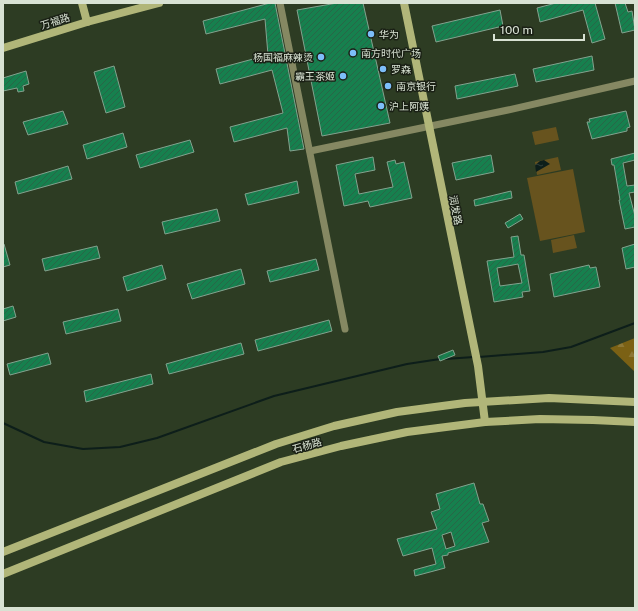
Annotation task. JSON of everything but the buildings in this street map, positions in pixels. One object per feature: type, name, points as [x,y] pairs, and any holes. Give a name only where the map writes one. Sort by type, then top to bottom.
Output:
[{"type":"main road","points":[[82,3],[87,22]]},
{"type":"main road","name":"万福路","points":[[3,48],[87,22],[159,3]]},
{"type":"main road","name":"润发路","points":[[404,3],[478,366],[485,422]]},
{"type":"main road","name":"石杨路","points":[[3,552],[276,444],[334,426],[397,412],[483,401],[549,398],[635,402]]},
{"type":"main road","name":"石杨路","points":[[3,574],[281,462],[341,446],[406,432],[485,422],[548,419],[635,422]]},
{"type":"street","points":[[280,3],[345,329]]},
{"type":"street","points":[[310,151],[429,127],[635,81]]},
{"type":"green space","points":[[635,338],[635,372],[610,348]]},
{"type":"shaded area","points":[[556,127],[559,140],[535,145],[532,132]]},
{"type":"shaded area","points":[[558,157],[561,170],[537,175],[535,162]]},
{"type":"shaded area","points":[[573,169],[585,232],[540,241],[527,178]]},
{"type":"shaded area","points":[[574,235],[577,248],[553,253],[551,240]]},
{"type":"water","points":[[544,160],[550,164],[536,172],[535,165]]},
{"type":"waterway","points":[[479,357],[543,352],[571,347],[635,323]]},
{"type":"waterway","points":[[445,359],[474,357]]},
{"type":"waterway","points":[[3,423],[44,442],[83,449],[120,447],[157,438],[274,396],[407,364],[440,359]]},
{"type":"place","name":"华为","points":[[371,34]]},
{"type":"place","name":"南方时代广场","points":[[353,53]]},
{"type":"place","name":"杨国福麻辣烫","points":[[321,57]]},
{"type":"place","name":"罗森","points":[[383,69]]},
{"type":"place","name":"霸王茶姬","points":[[343,76]]},
{"type":"place","name":"南京银行","points":[[388,86]]},
{"type":"place","name":"沪上阿姨","points":[[381,106]]}]
